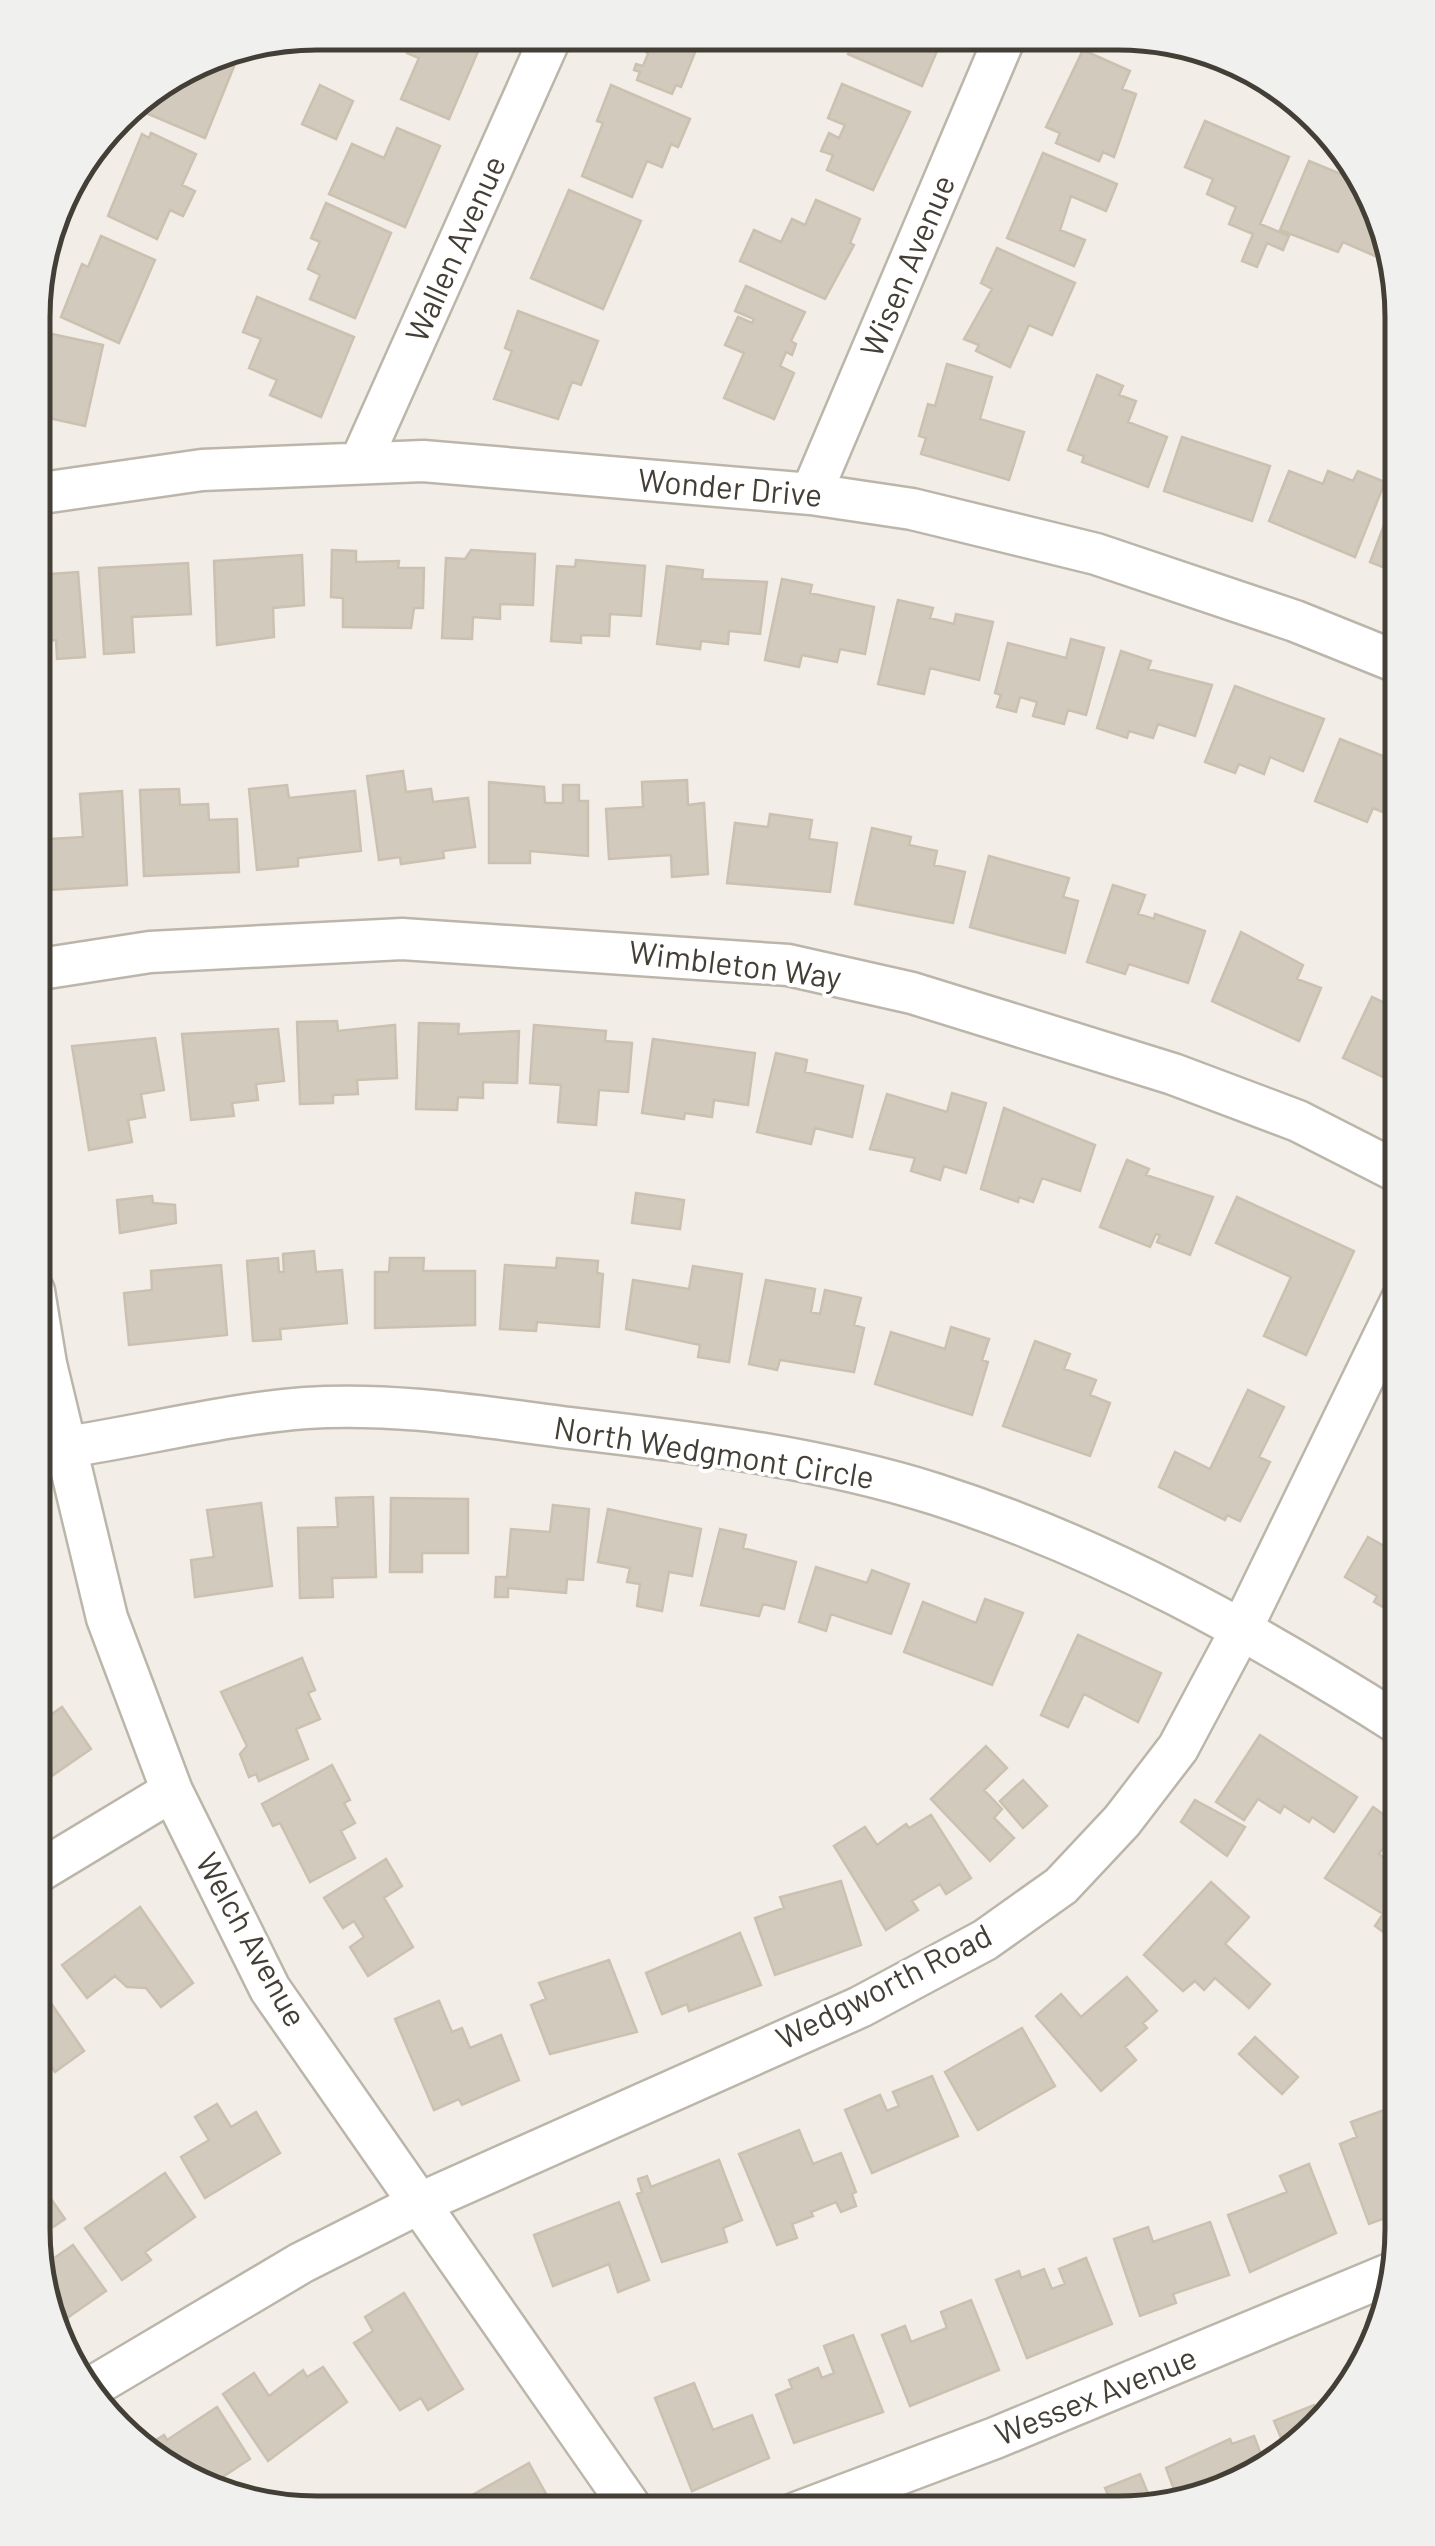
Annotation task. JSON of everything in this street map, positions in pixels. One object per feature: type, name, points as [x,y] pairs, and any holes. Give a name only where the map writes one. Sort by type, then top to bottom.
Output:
[{"type":"street","name":"Wallen Avenue","points":[[360,463],[545,50]]},
{"type":"street","name":"Wisen Avenue","points":[[811,494],[999,50]]},
{"type":"street","name":"Wonder Drive","points":[[50,492],[202,470],[424,461],[811,494],[912,509],[1096,554],[1295,621],[1385,657]]},
{"type":"street","name":"Wimbleton Way","points":[[50,968],[150,952],[402,939],[601,949],[788,965],[912,993],[1173,1074],[1298,1122],[1385,1165]]},
{"type":"street","name":"Wedgworth Road","points":[[99,2382],[301,2262],[418,2204],[860,2007],[985,1940],[1061,1886],[1122,1822],[1178,1748],[1242,1628],[1384,1334]]},
{"type":"street","name":"North Wedgmont Circle","points":[[50,1452],[306,1408],[441,1412],[648,1437],[830,1466],[934,1494],[1060,1540],[1242,1628],[1384,1715]]},
{"type":"street","name":"Welch Avenue","points":[[50,1452],[172,1792],[270,1989],[623,2496]]},
{"type":"street","points":[[50,1865],[172,1792]]},
{"type":"street","name":"Wessex Avenue","points":[[839,2496],[995,2438],[1380,2278]]},
{"type":"building","points":[[479,50],[449,119],[401,99],[419,58],[407,53]]},
{"type":"building","points":[[645,50],[696,50],[681,87],[676,85],[672,94],[637,80],[640,72],[634,70],[636,64],[643,66],[648,54]]},
{"type":"building","points":[[850,50],[937,51],[922,86],[848,54]]},
{"type":"building","points":[[1083,50],[1130,71],[1122,89],[1136,94],[1114,157],[1103,152],[1099,161],[1056,143],[1060,133],[1046,127]]},
{"type":"building","points":[[235,63],[205,138],[146,113],[183,86]]},
{"type":"building","points":[[842,84],[910,112],[873,190],[827,170],[833,155],[821,151],[829,133],[839,138],[845,125],[828,118]]},
{"type":"building","points":[[320,85],[353,101],[336,139],[302,124]]},
{"type":"building","points":[[611,85],[690,119],[678,147],[671,144],[662,167],[647,161],[632,197],[582,176],[603,123],[597,121]]},
{"type":"building","points":[[1205,121],[1289,157],[1260,224],[1289,236],[1283,250],[1267,243],[1257,267],[1242,261],[1253,234],[1229,224],[1236,207],[1207,194],[1213,179],[1185,167]]},
{"type":"building","points":[[397,128],[440,146],[405,227],[329,194],[352,144],[384,158]]},
{"type":"building","points":[[151,133],[196,154],[182,185],[195,191],[183,216],[170,210],[157,239],[108,216],[142,134],[149,138]]},
{"type":"building","points":[[1043,153],[1117,184],[1106,211],[1071,196],[1060,230],[1085,240],[1074,266],[1007,238]]},
{"type":"building","points":[[1309,161],[1343,175],[1377,252],[1375,256],[1343,242],[1338,252],[1280,230]]},
{"type":"building","points":[[569,190],[641,221],[603,309],[531,278]]},
{"type":"building","points":[[816,200],[860,219],[850,243],[854,245],[825,299],[740,261],[754,230],[781,242],[792,219],[805,225]]},
{"type":"building","points":[[326,203],[391,233],[355,318],[310,299],[320,275],[308,269],[320,242],[311,238]]},
{"type":"building","points":[[101,236],[155,260],[119,343],[61,317],[82,264],[88,267]]},
{"type":"building","points":[[997,248],[1075,283],[1052,335],[1029,325],[1010,367],[976,351],[979,345],[964,339],[992,289],[981,283]]},
{"type":"building","points":[[746,286],[805,312],[791,341],[796,344],[792,355],[786,352],[780,366],[794,373],[774,419],[724,398],[744,353],[725,345],[738,317],[752,323],[754,319],[735,311]]},
{"type":"building","points":[[257,297],[354,337],[321,417],[270,395],[277,380],[249,368],[261,339],[243,332]]},
{"type":"building","points":[[518,311],[598,341],[581,385],[572,382],[558,419],[494,399],[512,351],[505,348]]},
{"type":"building","points":[[52,334],[103,345],[85,426],[50,418]]},
{"type":"building","points":[[947,364],[992,377],[980,419],[1024,432],[1009,480],[921,454],[926,438],[919,436],[928,404],[935,406]]},
{"type":"building","points":[[1097,375],[1123,386],[1119,395],[1136,401],[1128,422],[1167,437],[1148,487],[1082,462],[1084,456],[1068,450]]},
{"type":"building","points":[[1182,437],[1270,466],[1252,521],[1164,491]]},
{"type":"building","points":[[1289,471],[1323,484],[1328,471],[1353,481],[1358,471],[1385,482],[1355,557],[1269,521]]},
{"type":"building","points":[[1385,523],[1385,568],[1370,562]]},
{"type":"building","points":[[332,550],[356,551],[356,562],[399,561],[398,568],[424,568],[423,608],[414,608],[411,628],[343,627],[343,598],[331,597]]},
{"type":"building","points":[[471,550],[535,554],[533,605],[500,604],[500,619],[473,617],[472,639],[442,638],[446,558],[465,559]]},
{"type":"building","points":[[302,555],[304,605],[273,608],[274,637],[217,645],[214,561]]},
{"type":"building","points":[[576,560],[645,566],[641,616],[610,614],[609,636],[581,635],[581,643],[551,641],[557,566],[575,567]]},
{"type":"building","points":[[188,563],[191,614],[132,617],[134,652],[104,654],[99,568]]},
{"type":"building","points":[[667,566],[703,570],[702,579],[767,582],[760,634],[729,631],[728,644],[701,641],[700,649],[657,644]]},
{"type":"building","points":[[78,572],[85,657],[57,659],[56,640],[50,640],[50,574]]},
{"type":"building","points":[[782,579],[812,585],[810,593],[874,607],[865,654],[840,649],[837,662],[802,655],[799,667],[765,660]]},
{"type":"building","points":[[898,600],[933,608],[930,618],[954,624],[956,614],[993,622],[979,680],[930,668],[924,694],[878,684]]},
{"type":"building","points":[[1071,639],[1104,648],[1086,715],[1068,710],[1064,724],[1033,716],[1037,702],[1020,697],[1016,712],[997,707],[1001,695],[995,693],[1008,643],[1066,658]]},
{"type":"building","points":[[1121,651],[1151,661],[1148,669],[1212,685],[1195,736],[1158,724],[1153,738],[1129,731],[1127,738],[1097,728]]},
{"type":"building","points":[[1235,686],[1324,719],[1303,771],[1270,757],[1264,774],[1239,764],[1235,773],[1205,762]]},
{"type":"building","points":[[1340,739],[1385,757],[1385,813],[1373,808],[1367,822],[1315,801]]},
{"type":"building","points":[[403,771],[406,792],[431,789],[433,802],[468,798],[475,847],[443,851],[444,858],[401,864],[400,857],[379,860],[367,776]]},
{"type":"building","points":[[687,780],[688,805],[704,803],[708,874],[672,877],[671,855],[609,859],[606,809],[643,807],[642,782]]},
{"type":"building","points":[[489,782],[544,787],[545,803],[563,803],[563,785],[579,785],[579,801],[588,801],[588,856],[530,851],[530,863],[489,863]]},
{"type":"building","points":[[287,785],[289,798],[355,791],[361,851],[298,858],[298,866],[257,870],[249,789]]},
{"type":"building","points":[[179,789],[180,805],[208,804],[209,820],[237,819],[239,872],[144,876],[140,790]]},
{"type":"building","points":[[122,791],[127,885],[50,890],[50,839],[83,837],[80,794]]},
{"type":"building","points":[[770,814],[812,820],[809,839],[837,843],[830,892],[727,883],[735,823],[768,827]]},
{"type":"building","points":[[872,828],[911,837],[909,845],[937,851],[934,865],[965,872],[953,923],[855,904]]},
{"type":"building","points":[[989,856],[1069,878],[1063,897],[1078,901],[1065,953],[970,927]]},
{"type":"building","points":[[1113,885],[1145,895],[1138,914],[1154,919],[1155,914],[1205,931],[1188,983],[1129,964],[1125,974],[1087,962]]},
{"type":"building","points":[[1241,932],[1303,965],[1297,979],[1321,988],[1299,1041],[1212,1001]]},
{"type":"building","points":[[1372,997],[1385,1003],[1385,1078],[1343,1058]]},
{"type":"building","points":[[337,1021],[338,1031],[395,1025],[397,1078],[357,1080],[358,1094],[333,1095],[333,1103],[300,1104],[297,1022]]},
{"type":"building","points":[[419,1023],[459,1024],[458,1034],[519,1031],[517,1083],[483,1082],[483,1098],[458,1097],[457,1110],[416,1109]]},
{"type":"building","points":[[534,1025],[606,1031],[605,1041],[632,1043],[628,1092],[599,1090],[596,1125],[558,1122],[561,1085],[530,1083]]},
{"type":"building","points":[[278,1029],[284,1081],[256,1084],[258,1100],[232,1103],[234,1116],[191,1120],[182,1034]]},
{"type":"building","points":[[155,1038],[164,1090],[141,1094],[145,1117],[128,1120],[132,1142],[89,1150],[72,1046]]},
{"type":"building","points":[[653,1039],[755,1053],[748,1105],[714,1100],[712,1117],[685,1113],[684,1119],[642,1113]]},
{"type":"building","points":[[776,1053],[807,1060],[805,1072],[863,1086],[852,1137],[815,1128],[811,1144],[757,1132]]},
{"type":"building","points":[[952,1093],[986,1103],[966,1173],[944,1166],[940,1180],[911,1171],[915,1158],[870,1149],[887,1094],[947,1112]]},
{"type":"building","points":[[1004,1108],[1095,1145],[1080,1191],[1042,1178],[1033,1202],[1019,1197],[1018,1202],[981,1189]]},
{"type":"building","points":[[1127,1160],[1149,1169],[1146,1175],[1213,1197],[1190,1255],[1157,1242],[1160,1235],[1156,1234],[1150,1247],[1100,1227]]},
{"type":"building","points":[[636,1193],[684,1200],[680,1229],[632,1223]]},
{"type":"building","points":[[152,1196],[153,1203],[175,1205],[176,1223],[120,1233],[117,1200]]},
{"type":"building","points":[[1237,1197],[1354,1251],[1306,1355],[1264,1336],[1291,1277],[1216,1243]]},
{"type":"building","points":[[314,1251],[316,1272],[342,1270],[347,1323],[280,1329],[281,1339],[253,1341],[247,1261],[278,1258],[279,1272],[284,1272],[283,1254]]},
{"type":"building","points":[[390,1258],[424,1258],[423,1271],[475,1271],[475,1325],[375,1328],[375,1272],[389,1272]]},
{"type":"building","points":[[557,1258],[598,1261],[597,1273],[603,1274],[599,1327],[537,1322],[536,1331],[500,1329],[505,1265],[556,1268]]},
{"type":"building","points":[[221,1265],[227,1335],[129,1345],[124,1293],[152,1290],[151,1271]]},
{"type":"building","points":[[693,1266],[742,1274],[729,1362],[698,1357],[700,1345],[626,1329],[633,1280],[689,1289]]},
{"type":"building","points":[[766,1280],[815,1289],[811,1312],[820,1314],[825,1290],[861,1298],[854,1325],[864,1328],[854,1372],[780,1360],[777,1370],[749,1364]]},
{"type":"building","points":[[951,1327],[989,1339],[982,1360],[988,1362],[972,1415],[875,1384],[891,1332],[945,1349]]},
{"type":"building","points":[[1035,1341],[1070,1354],[1064,1369],[1096,1380],[1090,1395],[1110,1403],[1090,1456],[1003,1426]]},
{"type":"building","points":[[1248,1390],[1284,1407],[1259,1457],[1270,1462],[1240,1521],[1227,1515],[1225,1520],[1159,1487],[1175,1452],[1210,1469]]},
{"type":"building","points":[[373,1497],[376,1577],[332,1578],[333,1597],[300,1598],[298,1528],[338,1527],[336,1498]]},
{"type":"building","points":[[391,1498],[468,1499],[468,1553],[422,1553],[422,1572],[390,1572]]},
{"type":"building","points":[[261,1503],[272,1586],[195,1597],[191,1560],[214,1557],[207,1510]]},
{"type":"building","points":[[553,1505],[589,1509],[583,1580],[567,1579],[566,1593],[508,1588],[508,1597],[495,1597],[496,1577],[507,1577],[511,1529],[550,1532]]},
{"type":"building","points":[[608,1509],[701,1529],[692,1576],[669,1572],[662,1611],[637,1606],[640,1584],[627,1582],[630,1568],[598,1562]]},
{"type":"building","points":[[720,1529],[746,1535],[743,1548],[796,1562],[784,1609],[763,1604],[759,1616],[701,1605]]},
{"type":"building","points":[[1368,1537],[1384,1546],[1384,1608],[1374,1602],[1377,1596],[1345,1577]]},
{"type":"building","points":[[816,1567],[867,1583],[872,1570],[909,1584],[891,1634],[831,1614],[826,1631],[799,1622]]},
{"type":"building","points":[[985,1599],[1023,1613],[992,1685],[904,1652],[923,1602],[976,1623]]},
{"type":"building","points":[[1078,1635],[1161,1673],[1138,1722],[1084,1694],[1068,1727],[1041,1715]]},
{"type":"building","points":[[302,1658],[315,1690],[308,1693],[320,1719],[296,1729],[308,1759],[259,1781],[256,1774],[249,1777],[240,1754],[247,1746],[221,1692]]},
{"type":"building","points":[[62,1707],[91,1749],[50,1777],[50,1715]]},
{"type":"building","points":[[1260,1735],[1357,1797],[1334,1832],[1312,1817],[1309,1822],[1284,1806],[1280,1813],[1258,1799],[1244,1820],[1216,1802]]},
{"type":"building","points":[[986,1746],[1007,1768],[984,1790],[1002,1809],[994,1818],[1014,1838],[990,1861],[931,1799]]},
{"type":"building","points":[[332,1765],[350,1800],[344,1803],[355,1823],[341,1831],[355,1858],[310,1882],[280,1823],[273,1826],[262,1804]]},
{"type":"building","points":[[1023,1780],[1047,1806],[1023,1828],[1000,1801]]},
{"type":"building","points":[[1195,1800],[1245,1827],[1227,1856],[1181,1822]]},
{"type":"building","points":[[1373,1807],[1384,1815],[1384,1846],[1379,1854],[1384,1858],[1384,1933],[1375,1926],[1383,1914],[1325,1878]]},
{"type":"building","points":[[931,1815],[971,1878],[946,1894],[940,1884],[912,1901],[918,1910],[886,1930],[834,1846],[865,1827],[877,1845],[906,1824],[909,1828]]},
{"type":"building","points":[[386,1859],[402,1886],[384,1898],[413,1947],[368,1976],[350,1947],[364,1937],[354,1921],[343,1928],[324,1898]]},
{"type":"building","points":[[841,1881],[861,1945],[775,1975],[755,1918],[784,1908],[780,1897]]},
{"type":"building","points":[[1211,1882],[1249,1917],[1225,1944],[1270,1984],[1249,2008],[1215,1978],[1204,1990],[1195,1981],[1183,1991],[1144,1955]]},
{"type":"building","points":[[140,1907],[193,1983],[161,2007],[146,1988],[127,1987],[115,1976],[87,1998],[62,1965]]},
{"type":"building","points":[[740,1933],[761,1985],[689,2011],[687,2004],[662,2014],[646,1973]]},
{"type":"building","points":[[609,1960],[637,2032],[550,2054],[531,2005],[546,1999],[539,1983]]},
{"type":"building","points":[[1127,1977],[1157,2011],[1143,2023],[1147,2028],[1125,2047],[1136,2060],[1101,2091],[1036,2016],[1061,1994],[1081,2017]]},
{"type":"building","points":[[439,2001],[452,2032],[462,2028],[470,2048],[501,2035],[519,2080],[462,2105],[459,2099],[434,2110],[395,2019]]},
{"type":"building","points":[[50,2002],[84,2051],[55,2072],[50,2065]]},
{"type":"building","points":[[1022,2028],[1055,2086],[978,2130],[945,2072]]},
{"type":"building","points":[[1255,2037],[1298,2077],[1282,2094],[1239,2054]]},
{"type":"building","points":[[932,2076],[958,2136],[872,2173],[845,2110],[880,2095],[887,2111],[899,2106],[893,2092]]},
{"type":"building","points":[[217,2104],[231,2127],[256,2112],[280,2153],[205,2198],[181,2157],[209,2140],[195,2117]]},
{"type":"building","points":[[1384,2110],[1384,2219],[1369,2224],[1340,2144],[1357,2137],[1351,2122]]},
{"type":"building","points":[[799,2130],[813,2164],[841,2153],[856,2192],[852,2194],[856,2206],[841,2212],[836,2202],[811,2212],[813,2216],[792,2224],[797,2238],[777,2245],[739,2154]]},
{"type":"building","points":[[719,2160],[742,2220],[723,2228],[727,2242],[662,2262],[637,2194],[642,2192],[638,2179],[647,2176],[651,2187]]},
{"type":"building","points":[[1309,2164],[1336,2233],[1250,2272],[1228,2215],[1287,2192],[1280,2176]]},
{"type":"building","points":[[165,2173],[195,2217],[145,2252],[151,2260],[122,2280],[85,2228]]},
{"type":"building","points":[[50,2197],[65,2219],[50,2229]]},
{"type":"building","points":[[619,2202],[649,2280],[618,2292],[609,2264],[553,2286],[534,2235]]},
{"type":"building","points":[[1210,2222],[1229,2275],[1173,2294],[1176,2303],[1140,2316],[1114,2239],[1148,2227],[1153,2242]]},
{"type":"building","points":[[73,2245],[106,2291],[66,2319],[52,2260]]},
{"type":"building","points":[[1086,2258],[1112,2324],[1027,2358],[996,2280],[1019,2271],[1021,2278],[1044,2269],[1052,2289],[1065,2284],[1059,2269]]},
{"type":"building","points":[[404,2293],[463,2389],[428,2410],[421,2398],[400,2410],[354,2343],[373,2331],[365,2317]]},
{"type":"building","points":[[971,2300],[999,2370],[910,2406],[882,2335],[905,2326],[911,2342],[947,2328],[941,2312]]},
{"type":"building","points":[[853,2335],[883,2412],[794,2443],[776,2395],[792,2388],[789,2380],[818,2368],[822,2378],[834,2373],[824,2346]]},
{"type":"building","points":[[323,2367],[347,2402],[268,2461],[223,2394],[254,2373],[269,2396],[303,2370],[307,2377]]},
{"type":"building","points":[[694,2383],[713,2430],[752,2415],[769,2458],[692,2491],[655,2398]]},
{"type":"building","points":[[1314,2405],[1315,2408],[1282,2440],[1274,2421]]},
{"type":"building","points":[[217,2407],[250,2459],[221,2478],[155,2441],[164,2435],[167,2440]]},
{"type":"building","points":[[1254,2436],[1261,2454],[1204,2482],[1174,2490],[1166,2468],[1230,2439],[1232,2444]]},
{"type":"building","points":[[529,2463],[547,2496],[471,2496]]},
{"type":"building","points":[[1140,2474],[1148,2494],[1109,2496],[1105,2488]]}]
